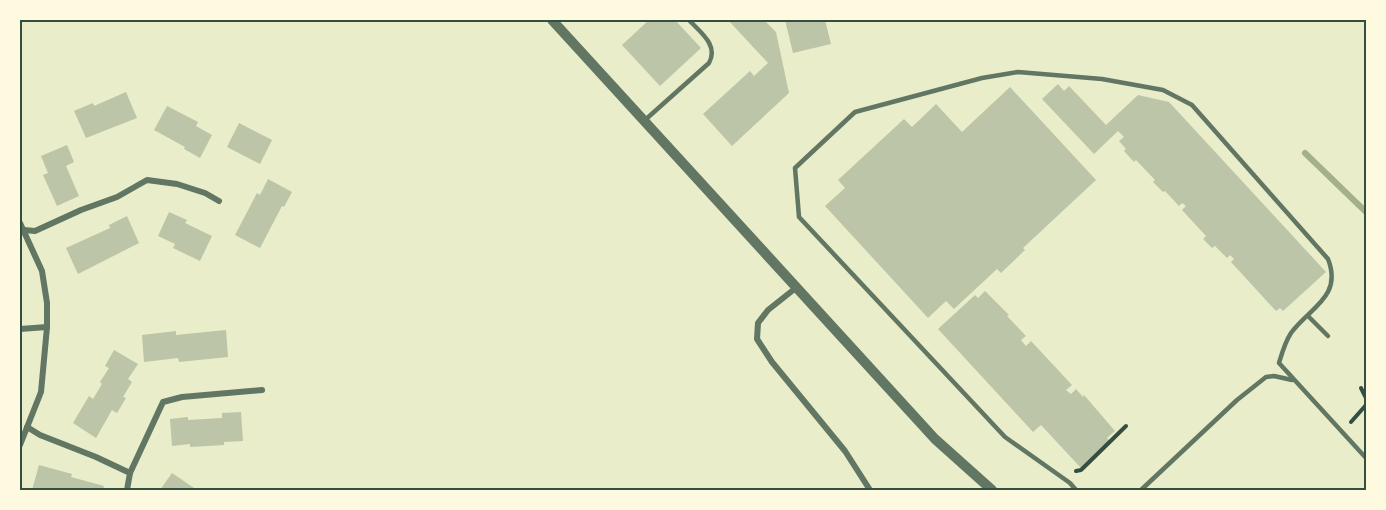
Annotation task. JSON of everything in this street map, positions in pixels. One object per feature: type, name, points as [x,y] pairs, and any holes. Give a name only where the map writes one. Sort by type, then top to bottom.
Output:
[{"type":"street","points":[[552,20],[935,439],[992,490]]},
{"type":"street","points":[[24,230],[35,231],[117,197],[147,180],[177,184],[205,193],[219,201]]},
{"type":"street","points":[[20,223],[42,271],[47,303],[41,392],[20,445]]},
{"type":"street","points":[[797,287],[768,310],[758,323],[757,339],[772,362],[845,451],[870,490]]},
{"type":"street","points":[[20,329],[47,327]]},
{"type":"street","points":[[127,490],[130,473],[163,402],[182,397],[262,390]]},
{"type":"street","points":[[27,427],[40,435],[130,473]]},
{"type":"lane","points":[[644,120],[712,58],[712,46],[689,20]]},
{"type":"lane","points":[[1076,490],[1070,483],[1005,437],[799,217],[795,168],[855,112],[982,78],[1018,72],[1102,79],[1163,90],[1192,105],[1328,259],[1333,271],[1325,298],[1292,331],[1279,363],[1366,458]]},
{"type":"lane","points":[[1308,316],[1328,336]]},
{"type":"lane","points":[[1141,490],[1237,400],[1266,377],[1286,377],[1294,381]]},
{"type":"path","points":[[1361,388],[1366,398]]},
{"type":"path","points":[[1351,422],[1366,405]]},
{"type":"path","points":[[1076,471],[1081,470],[1126,426]]},
{"type":"building","points":[[649,20],[675,20],[701,48],[660,86],[622,45]]},
{"type":"building","points":[[728,20],[764,20],[776,32],[789,93],[732,146],[703,114],[750,71],[754,76],[768,63]]},
{"type":"building","points":[[785,20],[825,20],[831,44],[793,53]]},
{"type":"building","points":[[1058,84],[1064,91],[1069,86],[1106,125],[1138,95],[1169,102],[1326,272],[1283,311],[1280,308],[1276,311],[1231,262],[1234,259],[1230,255],[1227,258],[1215,246],[1212,248],[1203,239],[1206,236],[1182,210],[1186,206],[1182,203],[1179,206],[1165,191],[1163,192],[1136,160],[1134,162],[1124,151],[1126,149],[1119,141],[1124,137],[1118,131],[1094,154],[1042,99]]},
{"type":"building","points":[[1010,87],[1096,180],[1023,248],[1025,250],[1001,273],[997,269],[954,309],[946,301],[928,318],[825,206],[845,188],[838,180],[904,119],[912,127],[936,104],[962,132]]},
{"type":"building","points":[[126,92],[137,118],[86,138],[74,111],[93,103],[94,106]]},
{"type":"building","points":[[167,106],[198,122],[196,126],[212,135],[200,158],[154,130]]},
{"type":"building","points":[[239,123],[272,140],[260,164],[227,147]]},
{"type":"building","points":[[67,145],[74,162],[66,166],[79,196],[57,206],[43,175],[48,173],[41,156]]},
{"type":"building","points":[[268,179],[292,192],[260,248],[235,235],[257,193],[260,195]]},
{"type":"building","points":[[169,212],[187,220],[185,223],[212,236],[200,261],[173,248],[175,244],[158,236]]},
{"type":"building","points":[[127,216],[139,243],[78,274],[66,248],[110,228],[109,225]]},
{"type":"building","points":[[985,291],[1026,336],[1021,340],[1026,346],[1031,341],[1072,385],[1066,390],[1071,394],[1076,389],[1083,397],[1084,395],[1115,431],[1107,438],[1110,441],[1081,468],[1041,425],[1033,432],[938,329],[975,295],[978,298]]},
{"type":"building","points":[[226,330],[228,357],[179,362],[178,358],[144,362],[142,335],[176,331],[176,335]]},
{"type":"building","points":[[114,350],[138,364],[128,379],[132,382],[123,397],[126,398],[117,413],[112,410],[96,438],[73,423],[89,396],[93,399],[102,384],[100,382],[109,368],[105,366]]},
{"type":"building","points":[[241,412],[243,441],[224,442],[224,445],[172,446],[170,419],[222,418],[222,413]]},
{"type":"building","points":[[39,465],[104,486],[103,490],[32,490]]},
{"type":"building","points":[[172,473],[194,488],[193,490],[160,490]]},
{"type":"waterway","points":[[1305,153],[1366,212]]}]
